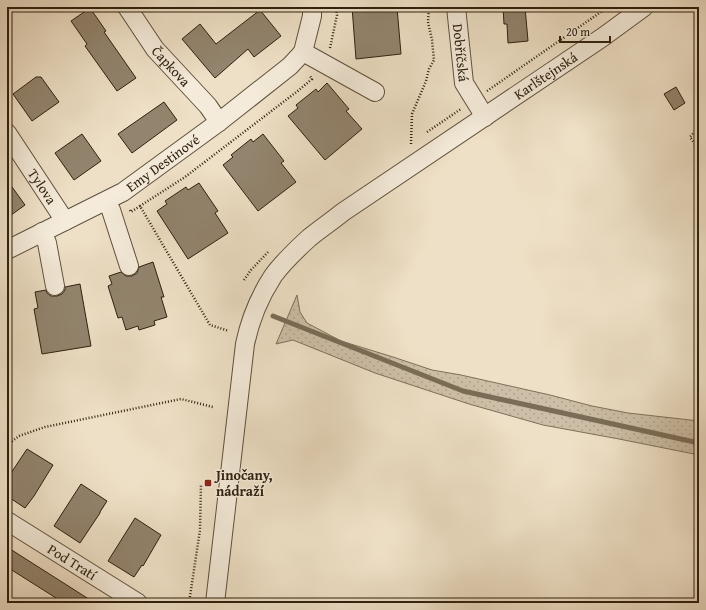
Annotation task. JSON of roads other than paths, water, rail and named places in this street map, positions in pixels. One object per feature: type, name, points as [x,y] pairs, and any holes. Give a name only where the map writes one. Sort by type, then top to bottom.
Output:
[{"type":"street","name":"Čapkova","points":[[127,7],[155,49],[208,106],[219,122]]},
{"type":"street","name":"Emy Destinové","points":[[7,250],[123,192],[219,122],[290,66],[303,52],[312,16],[312,7]]},
{"type":"street","name":"Dobříčská","points":[[456,7],[464,83],[485,117]]},
{"type":"street","name":"Karlštejnská","points":[[215,603],[248,328],[263,295],[278,270],[309,239],[343,212],[603,37],[644,7]]},
{"type":"street","points":[[303,52],[375,92]]},
{"type":"street","name":"Tylova","points":[[7,132],[65,221]]},
{"type":"street","points":[[106,201],[111,210],[129,266]]},
{"type":"street","points":[[42,232],[48,244],[54,286]]},
{"type":"street","name":"Pod Tratí","points":[[7,521],[138,603]]},
{"type":"waterway","points":[[273,316],[463,391],[699,443]]},
{"type":"place","name":"Jinočany, nádraží","points":[[208,483]]}]
